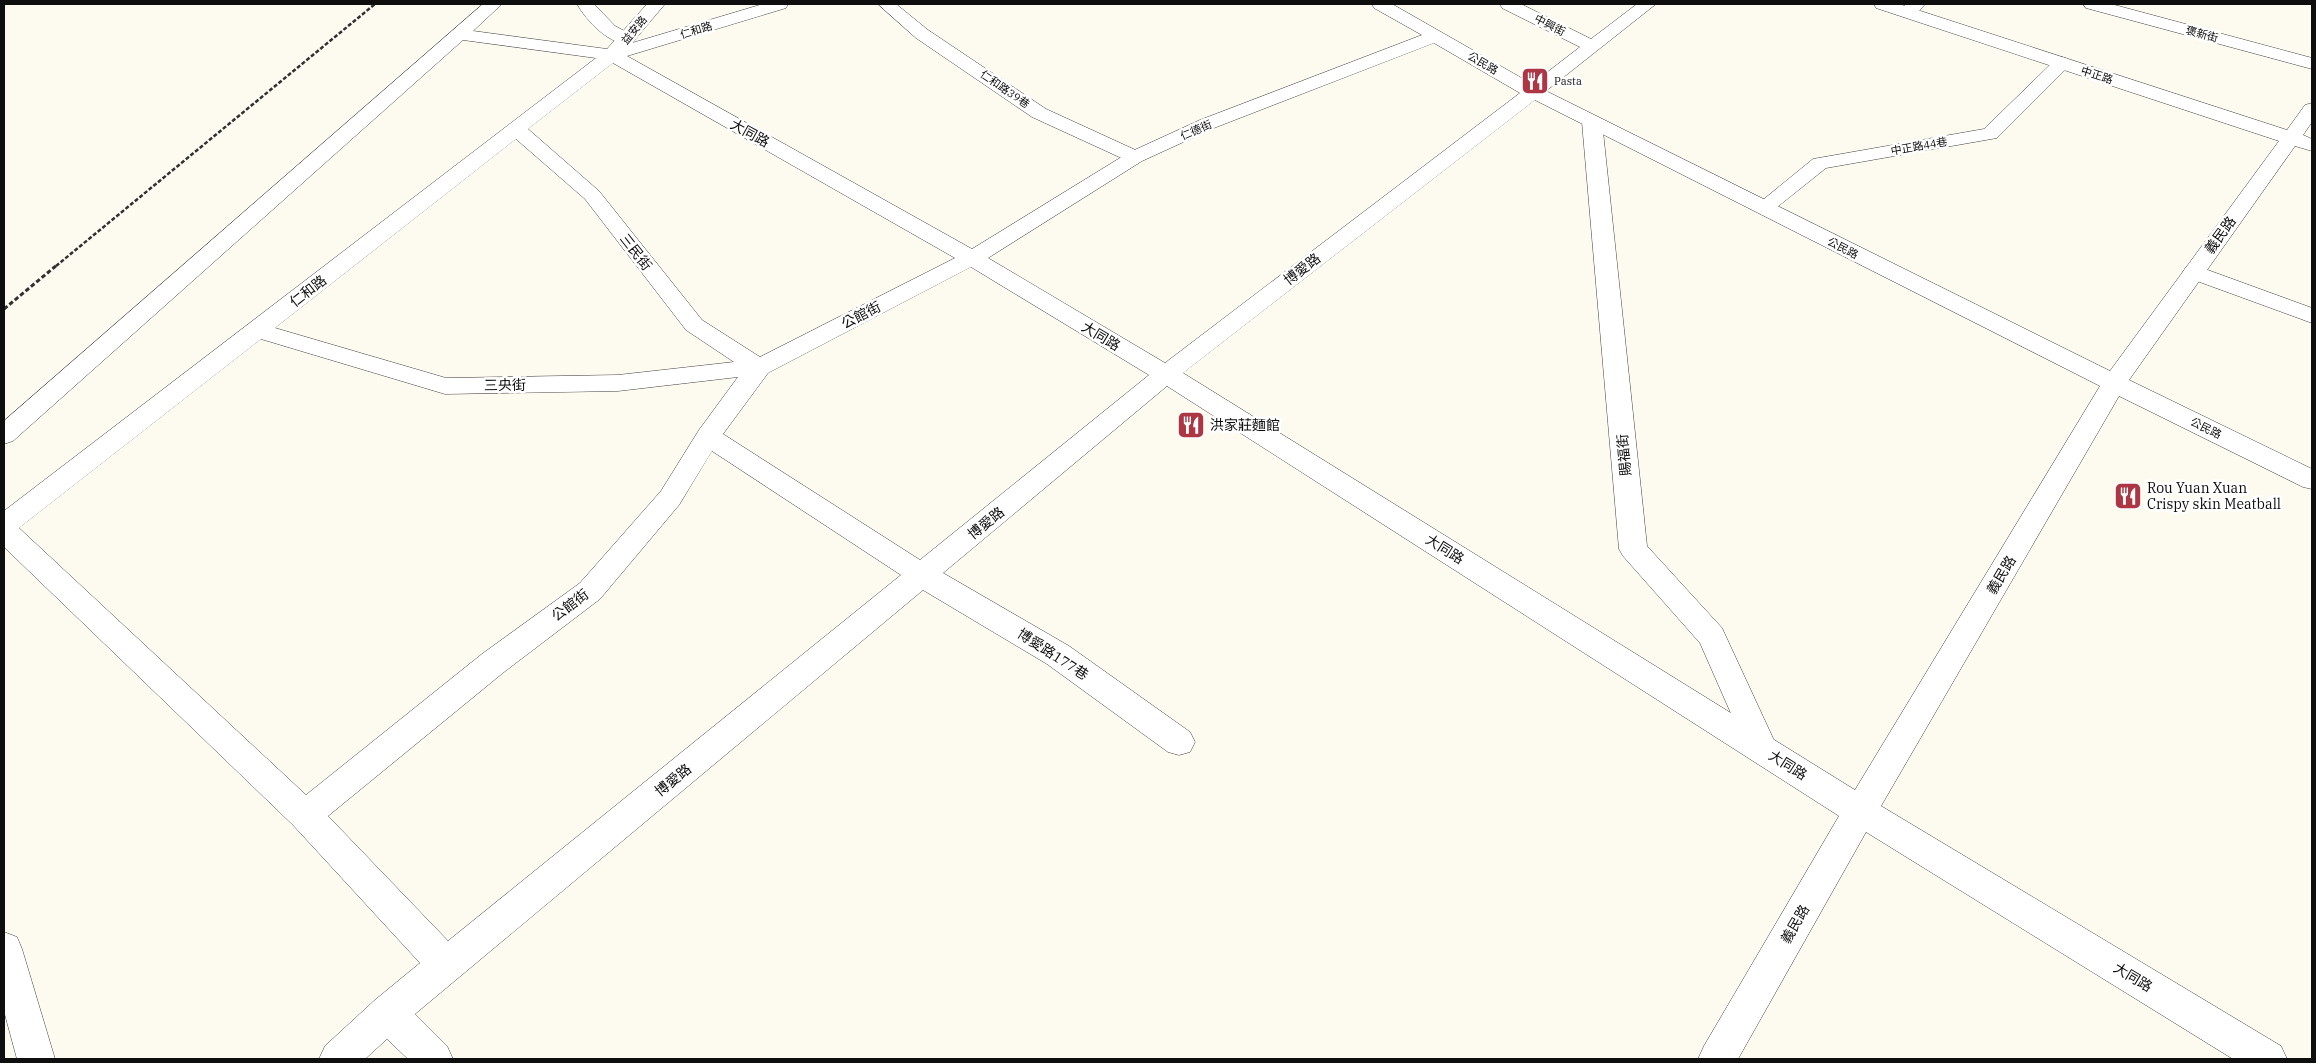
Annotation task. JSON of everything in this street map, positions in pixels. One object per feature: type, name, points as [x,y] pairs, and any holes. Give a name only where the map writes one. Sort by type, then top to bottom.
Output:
[{"type":"street","points":[[4,435],[493,4]]},
{"type":"street","name":"大同路","points":[[585,4],[609,30],[619,47],[1166,374],[1860,811],[2268,1059]]},
{"type":"street","name":"益安路","points":[[619,47],[656,4]]},
{"type":"street","name":"仁和路","points":[[458,34],[619,47],[780,4]]},
{"type":"street","name":"仁和路39巷","points":[[886,4],[922,34],[1039,113],[1136,157]]},
{"type":"street","name":"公民路","points":[[1380,4],[1531,91],[2114,384],[2312,480]]},
{"type":"street","name":"中興街","points":[[1508,4],[1592,46]]},
{"type":"street","name":"博愛路","points":[[338,1059],[388,1013],[1166,374],[1531,91],[1648,4]]},
{"type":"street","name":"中正路","points":[[1882,4],[1912,8],[2062,63],[2301,142]]},
{"type":"street","name":"褒新街","points":[[2092,4],[2312,64]]},
{"type":"street","name":"仁德街","points":[[972,258],[1136,157],[1207,124],[1436,36]]},
{"type":"street","name":"仁和路","points":[[4,525],[517,130],[619,47]]},
{"type":"street","name":"中正路44巷","points":[[1764,208],[1820,163],[1990,134],[2062,63]]},
{"type":"street","name":"義民路","points":[[1717,1059],[1860,811],[2114,384],[2194,272],[2301,142],[2312,109]]},
{"type":"street","name":"賜福街","points":[[1592,122],[1633,549],[1712,636],[1762,749]]},
{"type":"street","name":"三民街","points":[[517,130],[592,195],[694,325],[759,367]]},
{"type":"street","name":"公館街","points":[[305,815],[493,662],[590,591],[670,498],[708,436],[759,367],[972,258]]},
{"type":"street","points":[[2194,272],[2312,316]]},
{"type":"street","name":"三央街","points":[[257,330],[445,386],[618,383],[759,367]]},
{"type":"street","name":"博愛路177巷","points":[[708,436],[922,575],[1058,655],[1179,742]]},
{"type":"street","points":[[4,531],[305,815],[447,966]]},
{"type":"street","points":[[4,949],[36,1059]]},
{"type":"street","points":[[388,1013],[434,1059]]},
{"type":"path","points":[[4,309],[375,4]]},
{"type":"place","name":"Pasta","points":[[1535,81]]},
{"type":"place","name":"洪家莊麵館","points":[[1191,425]]},
{"type":"place","name":"Rou Yuan Xuan Crispy skin Meatball","points":[[2128,496]]}]
